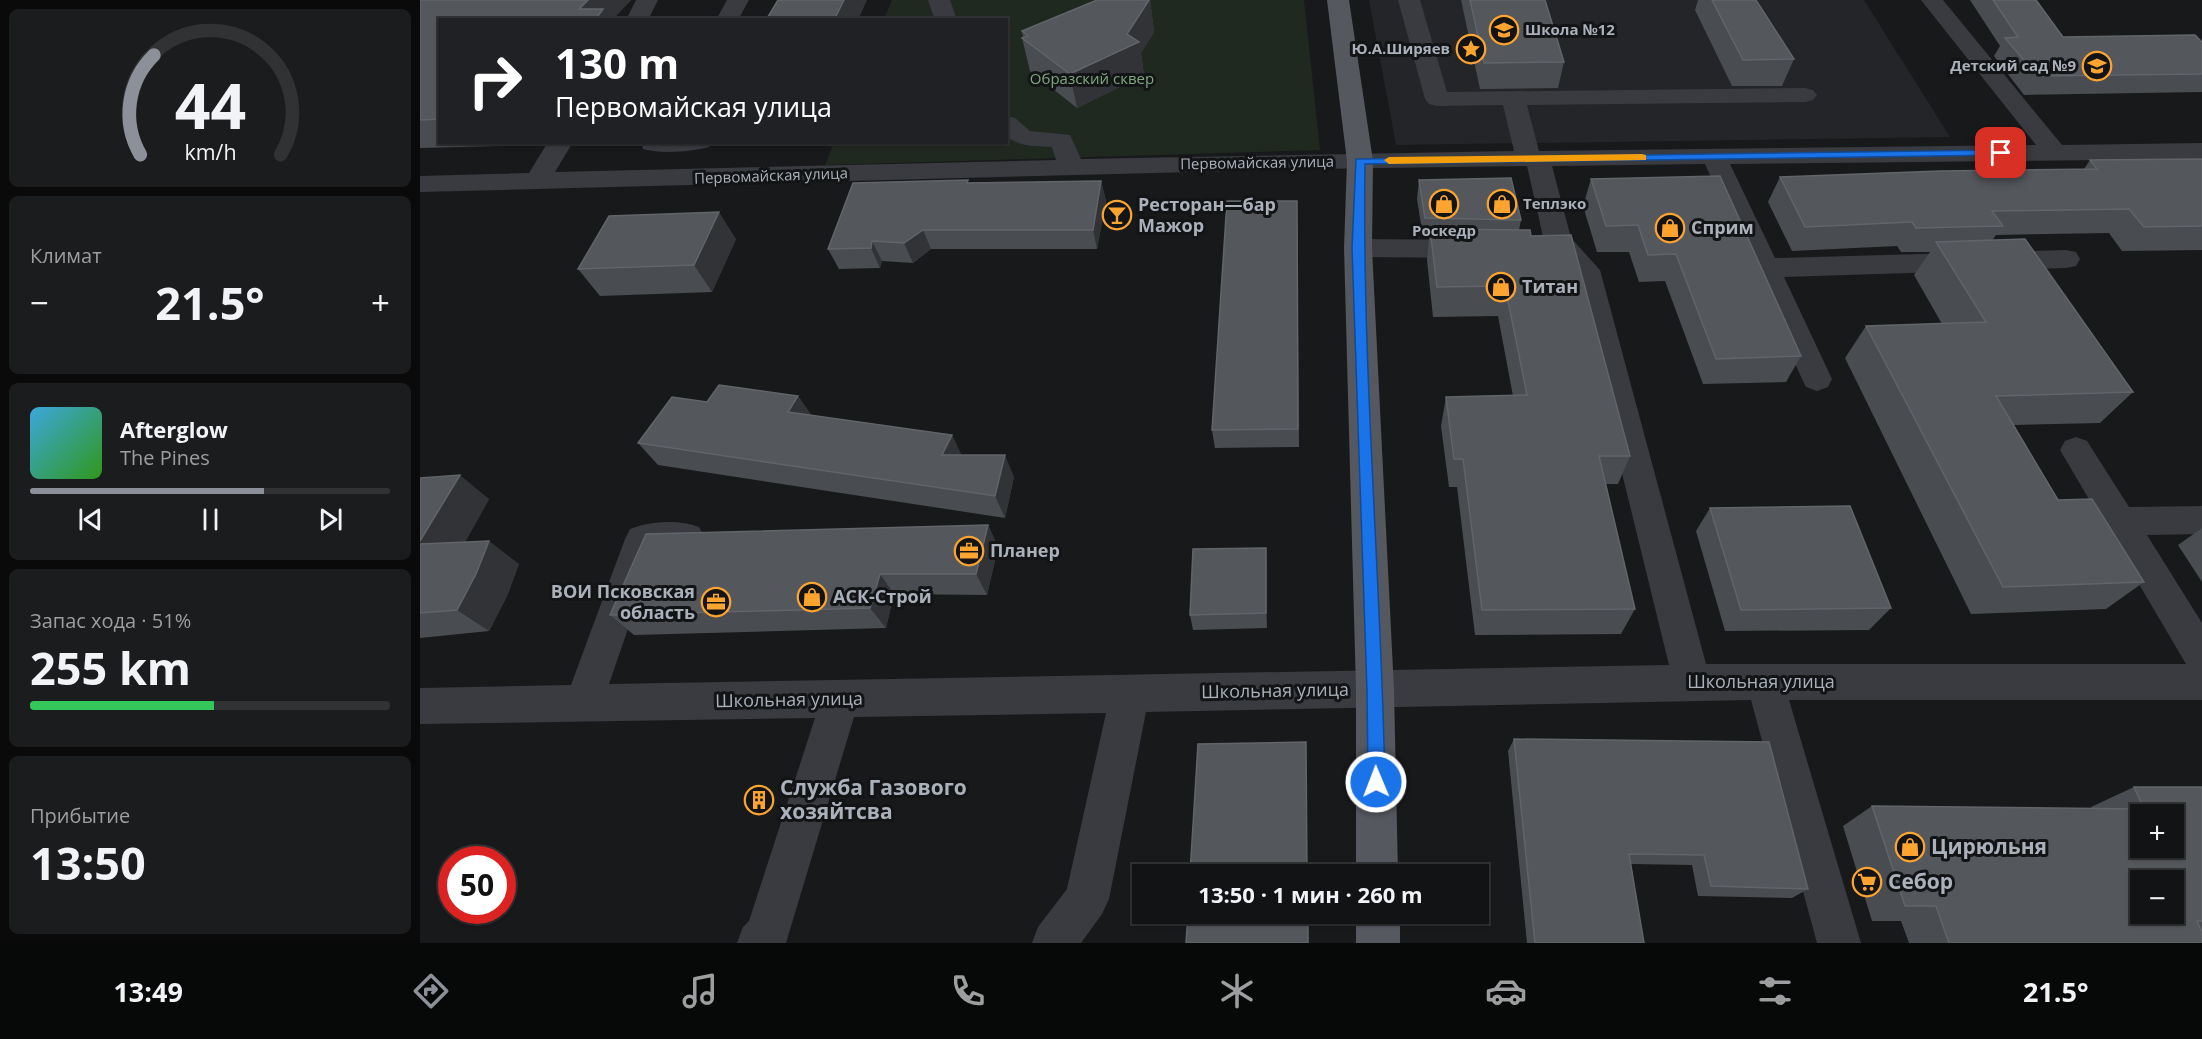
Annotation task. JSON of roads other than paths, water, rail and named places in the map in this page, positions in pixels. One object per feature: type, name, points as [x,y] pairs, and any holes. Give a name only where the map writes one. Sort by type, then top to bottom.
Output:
[{"type":"main road","points":[[1338,0],[1346,38],[1360,161],[1358,248],[1375,690],[1377,864]]},
{"type":"main road","points":[[1378,924],[1378,943]]},
{"type":"street","points":[[638,18],[647,0]]},
{"type":"street","points":[[728,18],[738,0]]},
{"type":"street","points":[[939,0],[945,18]]},
{"type":"street","points":[[1409,0],[1437,99],[1805,95],[1792,76]]},
{"type":"street","points":[[1932,0],[2055,152]]},
{"type":"street","points":[[1513,97],[1557,241],[1548,249],[1586,270],[1692,682]]},
{"type":"street","points":[[1008,125],[1024,138],[1061,140],[1071,168]]},
{"type":"street","points":[[536,182],[560,144]]},
{"type":"street","name":"Первомайская улица","points":[[420,184],[1360,161],[2202,151]]},
{"type":"street","points":[[1714,157],[1817,379]]},
{"type":"street","points":[[1358,248],[1496,249]]},
{"type":"street","points":[[1766,268],[2066,259]]},
{"type":"street","points":[[2076,450],[2202,656]]},
{"type":"street","points":[[2119,521],[2202,520]]},
{"type":"street","points":[[583,704],[642,539],[713,536]]},
{"type":"street","name":"Школьная улица","points":[[420,706],[1375,690],[1692,682],[2202,682]]},
{"type":"street","points":[[1765,682],[1839,943]]},
{"type":"street","points":[[1053,943],[1087,899],[1130,693]]},
{"type":"street","points":[[759,943],[767,934],[840,699]]},
{"type":"place","name":"Школа №12","points":[[1504,30]]},
{"type":"place","name":"Ю.А.Ширяев","points":[[1471,49]]},
{"type":"place","name":"Детский сад №9","points":[[2097,66]]},
{"type":"place","name":"Роскедр","points":[[1444,204]]},
{"type":"place","name":"Теплэко","points":[[1502,204]]},
{"type":"place","name":"Ресторан—бар Мажор","points":[[1117,215]]},
{"type":"place","name":"Сприм","points":[[1670,228]]},
{"type":"place","name":"Титан","points":[[1501,287]]},
{"type":"place","name":"Планер","points":[[969,551]]},
{"type":"place","name":"АСК-Строй","points":[[812,597]]},
{"type":"place","name":"ВОИ Псковская область","points":[[716,602]]},
{"type":"place","name":"Служба Газового хозяйтсва","points":[[759,800]]},
{"type":"place","name":"Цирюльня","points":[[1910,847]]},
{"type":"place","name":"Себор","points":[[1867,882]]},
{"type":"park label","name":"Образский сквер","points":[[1092,79]]}]
